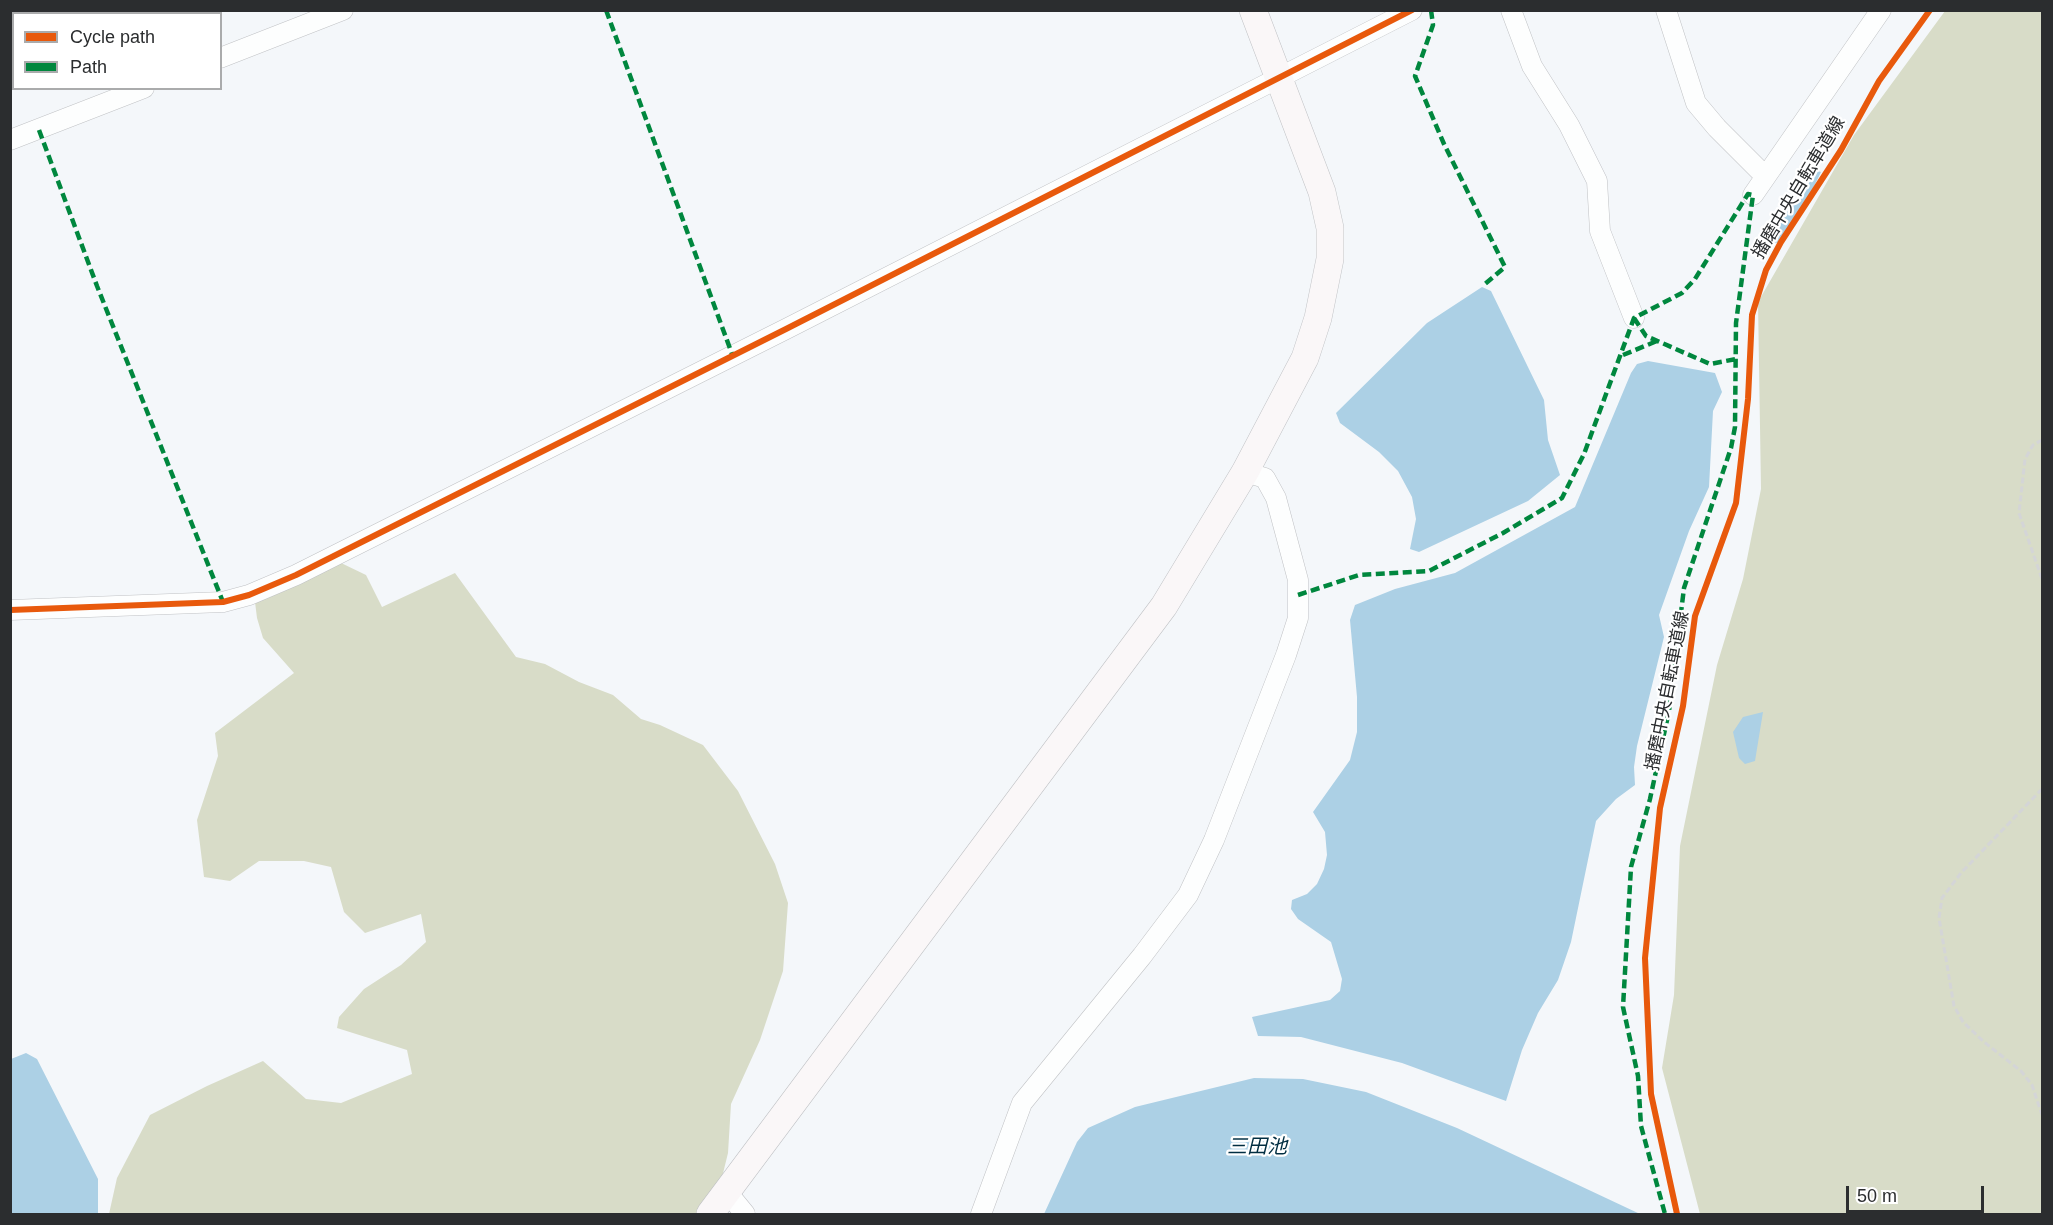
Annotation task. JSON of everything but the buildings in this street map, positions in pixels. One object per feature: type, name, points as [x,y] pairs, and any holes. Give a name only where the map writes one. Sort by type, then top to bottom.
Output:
[{"type":"street","points":[[222,57],[343,10]]},
{"type":"street","points":[[710,1215],[1164,606],[1245,472],[1305,358],[1318,318],[1330,259],[1330,228],[1322,192],[1253,10]]},
{"type":"street","points":[[10,610],[222,602],[249,596],[306,570],[1280,79],[1412,10]]},
{"type":"street","points":[[1511,10],[1532,66],[1569,125],[1597,181],[1600,231],[1635,318]]},
{"type":"street","points":[[1666,10],[1696,103],[1717,128],[1765,176]]},
{"type":"street","points":[[1754,195],[1765,176],[1788,149],[1881,10]]},
{"type":"street","points":[[10,140],[139,90]]},
{"type":"street","points":[[981,1215],[1022,1103],[1142,956],[1188,895],[1214,840],[1286,655],[1298,618],[1298,580],[1276,498],[1265,478],[1245,472]]},
{"type":"street","points":[[727,1192],[745,1215]]},
{"type":"path","points":[[2043,440],[2033,445],[2025,459],[2019,513],[2043,579]]},
{"type":"path","points":[[2043,789],[1961,873],[1942,898],[1939,918],[1954,1006],[1963,1022],[2021,1071],[2032,1085],[2043,1115]]},
{"type":"green space","points":[[1945,11],[2042,11],[2042,1214],[1700,1214],[1662,1068],[1674,995],[1680,846],[1717,665],[1743,579],[1761,489],[1758,302],[1854,135]]},
{"type":"green space","points":[[339,562],[366,575],[382,607],[455,573],[516,657],[545,664],[579,682],[613,695],[641,719],[660,725],[703,745],[738,791],[775,864],[788,903],[783,971],[760,1040],[731,1104],[728,1153],[713,1214],[109,1214],[117,1178],[150,1115],[207,1086],[263,1061],[306,1099],[341,1103],[412,1074],[407,1050],[337,1028],[339,1017],[364,989],[401,965],[426,942],[421,914],[365,933],[344,912],[331,867],[304,861],[259,861],[230,881],[204,877],[197,820],[218,756],[215,733],[294,673],[263,638],[255,602]]},
{"type":"water","points":[[1818,171],[1821,172],[1803,209],[1778,243],[1773,242],[1773,231]]},
{"type":"water","points":[[1482,287],[1491,291],[1544,400],[1548,440],[1560,475],[1528,501],[1419,552],[1410,549],[1416,519],[1412,497],[1398,471],[1379,452],[1340,423],[1336,413],[1427,323]]},
{"type":"water","points":[[1648,361],[1715,373],[1722,392],[1713,411],[1709,487],[1689,531],[1659,615],[1664,637],[1637,746],[1634,767],[1635,785],[1616,799],[1596,821],[1571,942],[1558,980],[1538,1013],[1522,1050],[1506,1101],[1402,1063],[1301,1037],[1258,1036],[1252,1017],[1330,1000],[1340,991],[1342,979],[1331,942],[1298,919],[1291,909],[1292,900],[1307,894],[1317,884],[1324,869],[1327,855],[1325,832],[1313,812],[1350,760],[1357,732],[1357,697],[1350,620],[1355,605],[1395,589],[1455,573],[1575,507],[1631,373],[1637,364]]},
{"type":"water","points":[[1763,712],[1755,761],[1745,764],[1739,758],[1733,732],[1743,717]]},
{"type":"water","points":[[26,1053],[37,1059],[98,1179],[98,1214],[11,1214],[11,1059]]},
{"type":"water","name":"三田池","points":[[1254,1078],[1303,1079],[1366,1092],[1457,1128],[1640,1214],[1044,1214],[1077,1142],[1088,1128],[1135,1107]]},
{"type":"marked path","points":[[606,10],[732,354]]},
{"type":"marked path","points":[[1431,10],[1433,25],[1415,76],[1444,144],[1505,267],[1485,284]]},
{"type":"marked path","points":[[39,130],[97,286],[223,602]]},
{"type":"marked path","points":[[1298,595],[1359,575],[1429,571],[1503,533],[1562,498],[1584,454],[1634,318],[1682,293],[1695,279],[1748,194],[1753,195],[1736,323],[1735,427],[1731,448],[1684,588],[1669,711],[1650,799],[1631,867],[1623,1007],[1638,1076],[1641,1126],[1665,1214]]},
{"type":"marked path","points":[[1634,318],[1646,336],[1710,364],[1736,359]]},
{"type":"marked path","points":[[1623,355],[1657,341]]},
{"type":"cycle path","points":[[10,610],[223,602],[249,595],[296,575],[786,329],[1412,10]]},
{"type":"cycle path","name":"播磨中央自転車道線","points":[[1677,1214],[1651,1094],[1645,958],[1660,808],[1683,706],[1695,616],[1736,503],[1748,399],[1752,315],[1766,270],[1781,242],[1841,150],[1879,81],[1930,10]]}]
